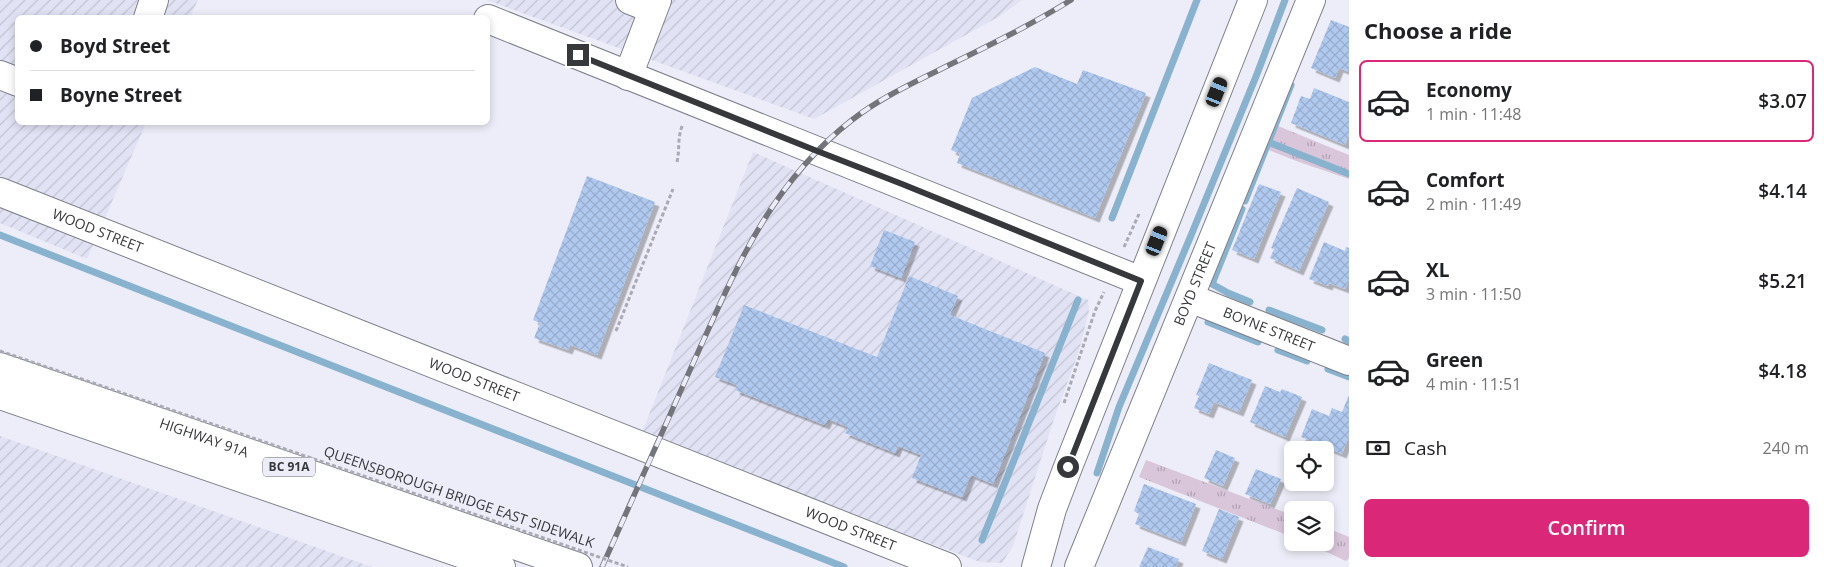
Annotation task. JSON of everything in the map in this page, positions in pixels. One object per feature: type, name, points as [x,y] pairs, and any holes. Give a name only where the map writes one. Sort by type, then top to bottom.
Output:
[{"type":"main road","points":[[149,15],[154,0]]},
{"type":"main road","points":[[1036,567],[1052,509],[1253,0]]},
{"type":"main road","name":"BOYD STREET","points":[[1079,567],[1311,0]]},
{"type":"main road","points":[[628,76],[646,3]]},
{"type":"main road","points":[[490,19],[1141,281]]},
{"type":"main road","points":[[0,75],[15,81]]},
{"type":"main road","name":"WOOD STREET","points":[[0,192],[947,567]]},
{"type":"main road","name":"BOYNE STREET","points":[[1190,298],[1349,361]]},
{"type":"main road","name":"HIGHWAY 91A","points":[[0,367],[578,567]]},
{"type":"main road","name":"HIGHWAY 91A","points":[[0,394],[501,567]]},
{"type":"path","points":[[677,162],[679,133],[684,122]]},
{"type":"path","points":[[616,331],[673,189]]},
{"type":"path","name":"QUEENSBOROUGH BRIDGE EAST SIDEWALK","points":[[0,351],[628,567]]},
{"type":"shaded area","points":[[0,0],[198,0],[191,15],[15,15],[15,125],[145,125],[87,259],[0,223]]},
{"type":"shaded area","points":[[487,0],[1022,0],[1000,16],[814,119]]},
{"type":"shaded area","points":[[753,152],[1088,300],[1089,311],[1079,351],[1053,422],[1013,546],[1002,563],[980,562],[641,435]]},
{"type":"shaded area","points":[[0,436],[372,567],[0,567]]},
{"type":"green space","points":[[1278,126],[1349,155],[1349,179],[1269,150]]},
{"type":"green space","points":[[1146,460],[1284,512],[1284,534],[1139,477]]},
{"type":"green space","points":[[1334,531],[1349,537],[1349,558],[1346,561],[1324,551],[1334,551]]},
{"type":"building","points":[[1331,20],[1349,27],[1349,72],[1339,68],[1335,78],[1311,68]]},
{"type":"building","points":[[1035,67],[1077,84],[1083,70],[1146,93],[1095,218],[957,163],[960,154],[951,150],[972,98]]},
{"type":"building","points":[[1314,88],[1349,102],[1349,135],[1345,145],[1291,123],[1301,96],[1310,99]]},
{"type":"building","points":[[587,176],[655,202],[597,355],[570,345],[568,350],[534,338],[540,323],[533,320]]},
{"type":"building","points":[[1259,184],[1281,192],[1254,259],[1232,250]]},
{"type":"building","points":[[1297,188],[1329,202],[1299,271],[1270,258],[1274,249],[1271,248]]},
{"type":"building","points":[[884,230],[915,242],[901,278],[870,266]]},
{"type":"building","points":[[1324,242],[1345,251],[1346,247],[1349,248],[1349,280],[1345,289],[1329,283],[1328,286],[1309,279]]},
{"type":"building","points":[[909,276],[958,296],[950,315],[1045,353],[993,484],[971,475],[962,497],[912,478],[921,455],[898,446],[895,453],[845,433],[848,427],[828,419],[825,425],[735,390],[737,385],[715,377],[744,305],[877,357]]},
{"type":"building","points":[[1209,363],[1252,380],[1239,412],[1214,402],[1209,414],[1194,408],[1199,396],[1196,395]]},
{"type":"building","points":[[1265,386],[1280,392],[1282,389],[1302,397],[1285,437],[1250,422]]},
{"type":"building","points":[[1349,395],[1349,436],[1342,454],[1334,451],[1334,441],[1309,441],[1301,437],[1312,409],[1329,416],[1332,408],[1342,412]]},
{"type":"building","points":[[1216,450],[1235,458],[1223,486],[1204,478]]},
{"type":"building","points":[[1256,469],[1281,479],[1270,504],[1245,494]]},
{"type":"building","points":[[1144,484],[1196,504],[1181,542],[1135,524],[1139,514],[1134,511]]},
{"type":"building","points":[[1219,509],[1239,517],[1222,559],[1202,551]]},
{"type":"building","points":[[1148,547],[1179,559],[1176,567],[1139,567]]},
{"type":"waterway","points":[[1112,218],[1197,0]]},
{"type":"waterway","points":[[1097,473],[1119,407],[1257,74],[1285,0]]},
{"type":"waterway","points":[[1245,201],[1291,85]]},
{"type":"waterway","points":[[1268,142],[1349,174]]},
{"type":"waterway","points":[[1242,209],[1212,284],[1250,302]]},
{"type":"waterway","points":[[0,235],[844,567]]},
{"type":"waterway","points":[[982,540],[1078,300]]},
{"type":"waterway","points":[[1269,310],[1322,330]]},
{"type":"waterway","points":[[1208,322],[1258,342]]},
{"type":"waterway","points":[[1345,339],[1349,341]]},
{"type":"waterway","points":[[1278,350],[1307,361]]},
{"type":"waterway","points":[[1328,369],[1349,377]]},
{"type":"railway","points":[[602,567],[721,301],[755,235],[775,203],[797,174],[822,146],[852,120],[885,98],[1025,27],[1071,0]]},
{"type":"route","points":[[578,55],[1141,281],[1068,467]]}]
